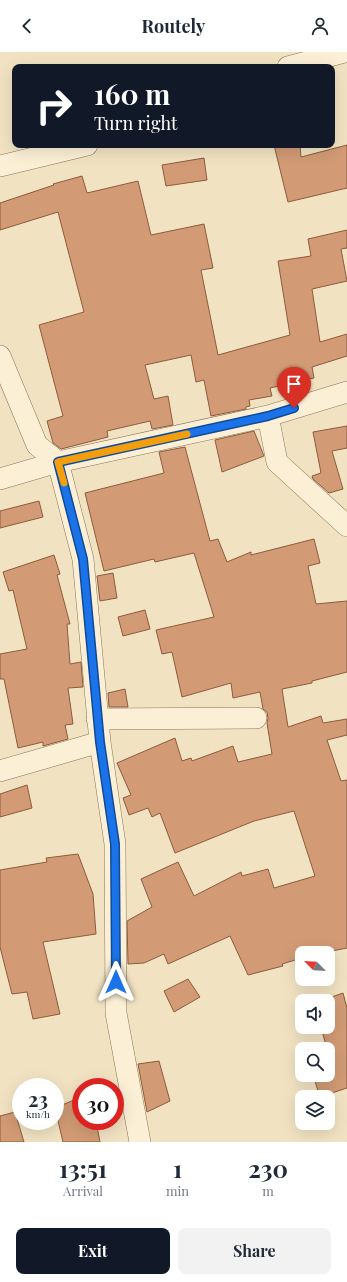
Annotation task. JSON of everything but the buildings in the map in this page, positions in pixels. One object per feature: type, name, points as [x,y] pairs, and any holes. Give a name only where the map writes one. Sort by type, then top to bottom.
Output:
[{"type":"street","points":[[299,64],[344,52]]},
{"type":"street","points":[[0,166],[75,148]]},
{"type":"street","points":[[0,356],[37,445],[58,462],[83,559],[97,719],[115,844],[116,1013],[140,1142]]},
{"type":"street","points":[[0,480],[58,462],[268,416],[347,392]]},
{"type":"street","points":[[268,416],[277,462],[347,526]]},
{"type":"street","points":[[97,719],[256,718]]},
{"type":"street","points":[[0,771],[100,742]]},
{"type":"slow traffic","points":[[64,483],[58,462],[187,434]]},
{"type":"route","points":[[116,982],[115,844],[97,719],[83,559],[58,462],[268,416],[294,408]]}]
